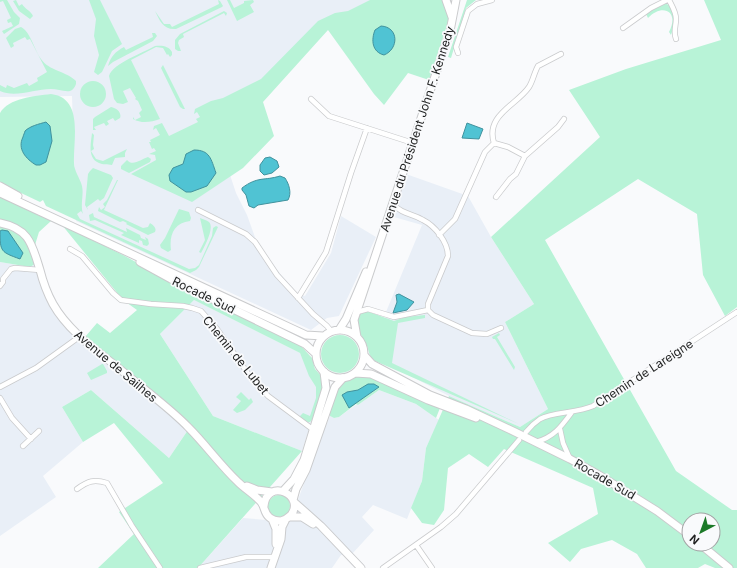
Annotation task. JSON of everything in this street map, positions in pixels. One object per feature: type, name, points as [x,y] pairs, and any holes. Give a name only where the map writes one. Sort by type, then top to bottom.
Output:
[{"type":"main road","name":"Avenue du Président John F. Kennedy","points":[[446,0],[452,17]]},
{"type":"main road","name":"Avenue du Président John F. Kennedy","points":[[357,337],[354,320],[450,31],[456,0]]},
{"type":"main road","points":[[0,186],[34,206],[41,212]]},
{"type":"main road","name":"Rocade Sud","points":[[0,193],[306,335],[323,336]]},
{"type":"main road","name":"Avenue de Sailhes","points":[[0,223],[15,228],[30,240],[53,304],[79,337],[105,356],[189,427],[238,482],[264,506]]},
{"type":"main road","name":"Rocade Sud","points":[[92,236],[177,282],[305,344],[316,354]]},
{"type":"main road","name":"Avenue du Président John F. Kennedy","points":[[340,330],[346,320],[380,241]]},
{"type":"main road","points":[[271,568],[281,539],[282,527],[292,512],[296,489],[306,470],[326,388],[324,372],[320,367],[316,354],[317,347],[323,336],[331,331],[340,330],[352,333],[357,337],[361,342],[364,355],[360,368],[352,375],[343,378],[336,378],[324,372]]},
{"type":"main road","name":"Rocade Sud","points":[[364,355],[372,364],[430,395],[466,409],[570,459],[628,492],[681,529]]},
{"type":"main road","name":"Rocade Sud","points":[[355,373],[371,374],[428,400],[515,432]]},
{"type":"main road","points":[[283,491],[294,479],[304,460],[335,387],[343,378]]},
{"type":"main road","name":"Avenue de Sailhes","points":[[238,482],[257,490],[272,492]]},
{"type":"main road","points":[[275,556],[276,530],[272,519],[266,514],[264,506],[266,498],[272,492],[283,491],[287,493],[293,501],[321,526],[361,568]]},
{"type":"main road","points":[[272,519],[276,520],[302,517],[330,536]]},
{"type":"main road","points":[[710,552],[729,568]]},
{"type":"street","points":[[458,53],[456,47],[468,11],[477,4],[492,0]]},
{"type":"street","points":[[623,28],[651,8],[668,0],[676,14],[674,35],[676,39]]},
{"type":"street","points":[[494,143],[492,129],[502,113],[530,86],[538,66],[561,54]]},
{"type":"street","points":[[311,99],[329,116],[413,144]]},
{"type":"street","points":[[496,197],[510,179],[516,174],[525,156],[558,127],[564,119]]},
{"type":"street","points":[[298,298],[326,252],[351,172],[367,128]]},
{"type":"street","points":[[494,143],[508,147],[525,156]]},
{"type":"street","points":[[439,235],[455,220],[486,152],[494,143]]},
{"type":"street","points":[[393,204],[400,211],[423,219],[439,235],[445,243],[447,249],[448,256],[428,304],[428,310],[433,315],[472,333],[487,334],[501,328]]},
{"type":"street","points":[[198,210],[246,234],[255,242],[277,275],[331,331]]},
{"type":"street","name":"Chemin de Lubet","points":[[70,249],[82,256],[113,293],[121,300],[183,306],[201,311],[218,329],[249,375],[268,396],[316,432]]},
{"type":"street","points":[[0,286],[3,282],[2,277],[11,269],[40,270]]},
{"type":"street","points":[[357,312],[368,309],[394,317],[428,310]]},
{"type":"street","name":"Chemin de Lareigne","points":[[526,432],[533,424],[545,416],[584,410],[593,406],[737,312]]},
{"type":"street","points":[[0,387],[36,368],[79,337]]},
{"type":"street","points":[[0,398],[12,418],[31,439]]},
{"type":"street","points":[[536,442],[546,438],[560,429],[572,412]]},
{"type":"street","points":[[560,429],[563,443],[570,459]]},
{"type":"street","points":[[24,446],[39,431]]},
{"type":"street","points":[[383,568],[416,546],[456,514],[519,440]]},
{"type":"street","points":[[77,489],[87,482],[94,480],[107,483],[132,526],[160,568]]},
{"type":"street","points":[[416,546],[432,568]]},
{"type":"street","points":[[200,568],[246,557],[275,556]]},
{"type":"shaded area","points":[[0,0],[376,0],[309,38],[252,102],[211,118],[236,193],[247,215],[256,240],[276,269],[297,293],[305,296],[331,253],[341,216],[376,237],[339,316],[327,318],[311,330],[76,221],[72,96],[0,97]]},
{"type":"shaded area","points":[[406,174],[468,196],[491,237],[534,304],[505,322],[548,409],[520,427],[449,396],[389,365],[386,312],[422,225],[394,217]]},
{"type":"shaded area","points":[[0,262],[30,267],[35,264],[49,301],[120,372],[188,430],[169,458],[91,390],[62,407],[83,442],[43,476],[56,497],[0,536]]},
{"type":"shaded area","points":[[194,300],[300,353],[320,394],[302,451],[213,416],[160,334]]},
{"type":"shaded area","points":[[379,390],[416,404],[439,420],[426,448],[422,481],[407,519],[373,505],[362,517],[374,530],[352,554],[341,555],[332,568],[198,568],[243,518],[290,522],[317,447],[330,416],[334,418],[339,417]]},
{"type":"green space","points":[[0,0],[7,0],[14,12],[20,18],[19,24],[4,34],[2,31],[13,26],[11,22],[8,23],[7,20],[11,18],[3,1],[0,2]]},
{"type":"green space","points":[[16,0],[19,6],[22,4],[32,14],[33,16],[30,19],[19,11],[13,1]]},
{"type":"green space","points":[[89,0],[100,0],[122,44],[112,51],[102,72],[98,75],[94,72],[99,55],[94,36],[96,19]]},
{"type":"green space","points":[[218,0],[223,6],[222,7],[176,29],[168,28],[162,24],[155,11],[164,24],[170,24],[172,27],[219,4]]},
{"type":"green space","points":[[227,0],[230,0],[234,8],[244,3],[244,1],[253,0],[254,2],[250,5],[254,12],[237,21]]},
{"type":"green space","points":[[370,0],[443,0],[448,11],[449,19],[429,80],[408,73],[384,105],[374,94],[328,30],[263,102],[274,136],[243,168],[192,202],[131,174],[156,160],[155,155],[149,154],[156,151],[154,148],[152,149],[149,142],[151,142],[150,140],[160,135],[156,128],[153,130],[154,126],[162,123],[169,136],[198,122],[196,119],[200,117],[197,112],[194,114],[195,109],[211,101],[223,98],[261,79],[318,21],[335,13],[348,11]]},
{"type":"green space","points":[[467,0],[476,0],[466,8],[451,58],[448,57]]},
{"type":"green space","points":[[704,0],[737,0],[737,307],[725,316],[703,275],[697,214],[638,179],[545,240],[676,471],[732,510],[737,510],[737,568],[715,568],[705,564],[698,568],[646,568],[637,554],[612,540],[581,549],[570,562],[548,543],[598,514],[593,488],[504,449],[488,467],[469,454],[448,468],[444,510],[434,525],[422,523],[411,508],[422,481],[426,448],[449,396],[520,427],[548,409],[505,322],[534,304],[491,237],[600,137],[569,90],[626,69],[721,40]]},
{"type":"green space","points":[[664,3],[669,5],[674,16],[671,35],[669,32],[672,25],[671,14],[664,10],[653,13],[648,18],[646,14]]},
{"type":"green space","points":[[224,11],[227,13],[226,16],[224,13],[183,34],[184,37],[179,40],[178,43],[181,51],[175,49],[175,40],[180,34]]},
{"type":"green space","points":[[21,27],[27,33],[44,63],[76,81],[76,85],[72,90],[45,89],[12,94],[0,91],[0,85],[6,88],[7,85],[14,88],[27,83],[29,86],[38,81],[37,78],[47,72],[30,39],[27,40],[25,37],[13,43],[14,46],[11,48],[6,38],[15,29]]},
{"type":"green space","points":[[152,33],[155,33],[157,36],[153,41],[108,66],[112,57],[118,51],[124,47],[126,50],[153,37]]},
{"type":"green space","points":[[155,46],[167,47],[172,52],[170,57],[163,48],[156,47],[131,60],[160,119],[146,122],[135,120],[141,117],[139,113],[142,110],[138,101],[135,99],[136,98],[130,88],[123,91],[128,102],[123,104],[117,103],[114,99],[109,76],[116,67],[136,55]]},
{"type":"green space","points":[[163,65],[185,109],[180,107],[161,68]]},
{"type":"green space","points":[[93,81],[103,84],[106,94],[103,104],[93,107],[83,104],[80,94],[83,84]]},
{"type":"green space","points":[[51,94],[61,97],[68,103],[73,112],[75,132],[74,166],[82,189],[83,214],[81,211],[77,214],[80,219],[189,269],[195,268],[199,265],[212,236],[213,228],[216,226],[218,227],[199,267],[196,270],[190,273],[46,206],[43,200],[40,202],[0,183],[0,113],[9,104],[16,101]]},
{"type":"green space","points":[[111,107],[118,111],[120,118],[115,121],[113,118],[107,121],[109,124],[106,126],[104,123],[94,127],[96,130],[93,130],[93,119]]},
{"type":"green space","points":[[92,133],[94,135],[94,149],[91,150]]},
{"type":"green space","points":[[127,149],[125,157],[115,158],[112,165],[99,163],[93,158],[91,151],[96,159],[103,161]]},
{"type":"green space","points":[[148,157],[151,159],[150,162],[129,173],[121,169],[121,166],[127,160],[134,163]]},
{"type":"green space","points":[[93,168],[111,175],[113,178],[104,198],[100,201],[98,199],[87,207],[88,210],[85,205],[88,174]]},
{"type":"green space","points":[[117,180],[104,210],[143,228],[148,227],[150,223],[155,228],[155,232],[148,235],[123,221],[120,222],[98,211],[99,207],[101,210],[105,207],[103,204],[107,200]]},
{"type":"green space","points":[[0,197],[51,221],[39,232],[35,245],[0,222]]},
{"type":"green space","points":[[179,209],[189,212],[191,218],[190,221],[176,227],[171,239],[171,250],[168,252],[161,248],[160,245]]},
{"type":"green space","points":[[93,213],[94,217],[127,232],[126,228],[140,235],[141,238],[146,240],[145,237],[148,239],[149,244],[147,246],[143,245],[142,241],[139,240],[139,243],[121,235],[124,233],[95,220],[90,221],[89,215]]},
{"type":"green space","points":[[200,218],[206,220],[211,225],[210,233],[201,253],[199,252],[205,240]]},
{"type":"green space","points":[[62,225],[123,255],[185,289],[301,346],[312,358],[315,369],[323,378],[324,386],[313,419],[310,422],[305,421],[300,416],[303,413],[310,416],[316,398],[316,387],[309,376],[300,353],[194,300],[160,334],[213,416],[302,451],[198,568],[98,568],[134,534],[119,512],[163,483],[114,423],[83,442],[62,407],[91,390],[169,458],[188,430],[85,337],[97,323],[110,333],[137,310],[123,300]]},
{"type":"green space","points":[[0,226],[20,234],[28,244],[35,264],[30,267],[0,262]]},
{"type":"green space","points":[[367,311],[394,321],[405,317],[425,315],[425,318],[398,323],[392,363],[519,424],[372,359],[357,324],[360,313]]},
{"type":"green space","points":[[499,333],[500,335],[497,337],[515,367],[514,370],[495,339],[492,337]]},
{"type":"green space","points":[[336,335],[344,335],[351,338],[356,343],[359,354],[356,365],[351,370],[344,373],[336,373],[329,370],[324,365],[321,358],[321,350],[324,343],[329,338]]},
{"type":"green space","points":[[102,364],[107,373],[91,380],[87,373]]},
{"type":"green space","points":[[357,375],[370,377],[440,408],[436,418],[416,404],[379,390],[358,405],[356,404],[339,417],[334,418],[330,416],[332,402],[339,387],[345,381]]},
{"type":"green space","points":[[241,392],[249,400],[251,398],[253,402],[245,410],[237,413],[233,410],[241,401],[236,397]]},
{"type":"green space","points":[[275,495],[283,495],[290,502],[290,510],[283,517],[275,517],[268,510],[268,502]]},
{"type":"water","points":[[381,26],[387,27],[391,30],[395,39],[392,48],[384,55],[377,51],[373,42],[375,30]]},
{"type":"water","points":[[46,122],[50,126],[52,141],[46,162],[36,165],[26,157],[22,150],[21,141],[27,129]]},
{"type":"water","points":[[467,123],[483,129],[479,139],[462,138]]},
{"type":"water","points":[[194,150],[199,150],[209,156],[216,173],[207,186],[191,192],[186,192],[170,181],[169,175],[173,168],[183,164],[186,154]]},
{"type":"water","points":[[270,157],[277,161],[279,167],[272,173],[264,175],[260,171],[260,165],[265,158]]},
{"type":"water","points":[[280,176],[285,178],[289,186],[290,194],[288,200],[258,205],[254,208],[249,206],[242,188],[257,180]]},
{"type":"water","points":[[0,231],[8,231],[23,253],[20,259],[5,253],[1,247]]},
{"type":"water","points":[[399,294],[414,302],[407,310],[393,313],[397,302],[396,295]]},
{"type":"water","points":[[368,384],[374,384],[379,387],[349,408],[342,395],[347,392],[358,390]]}]
